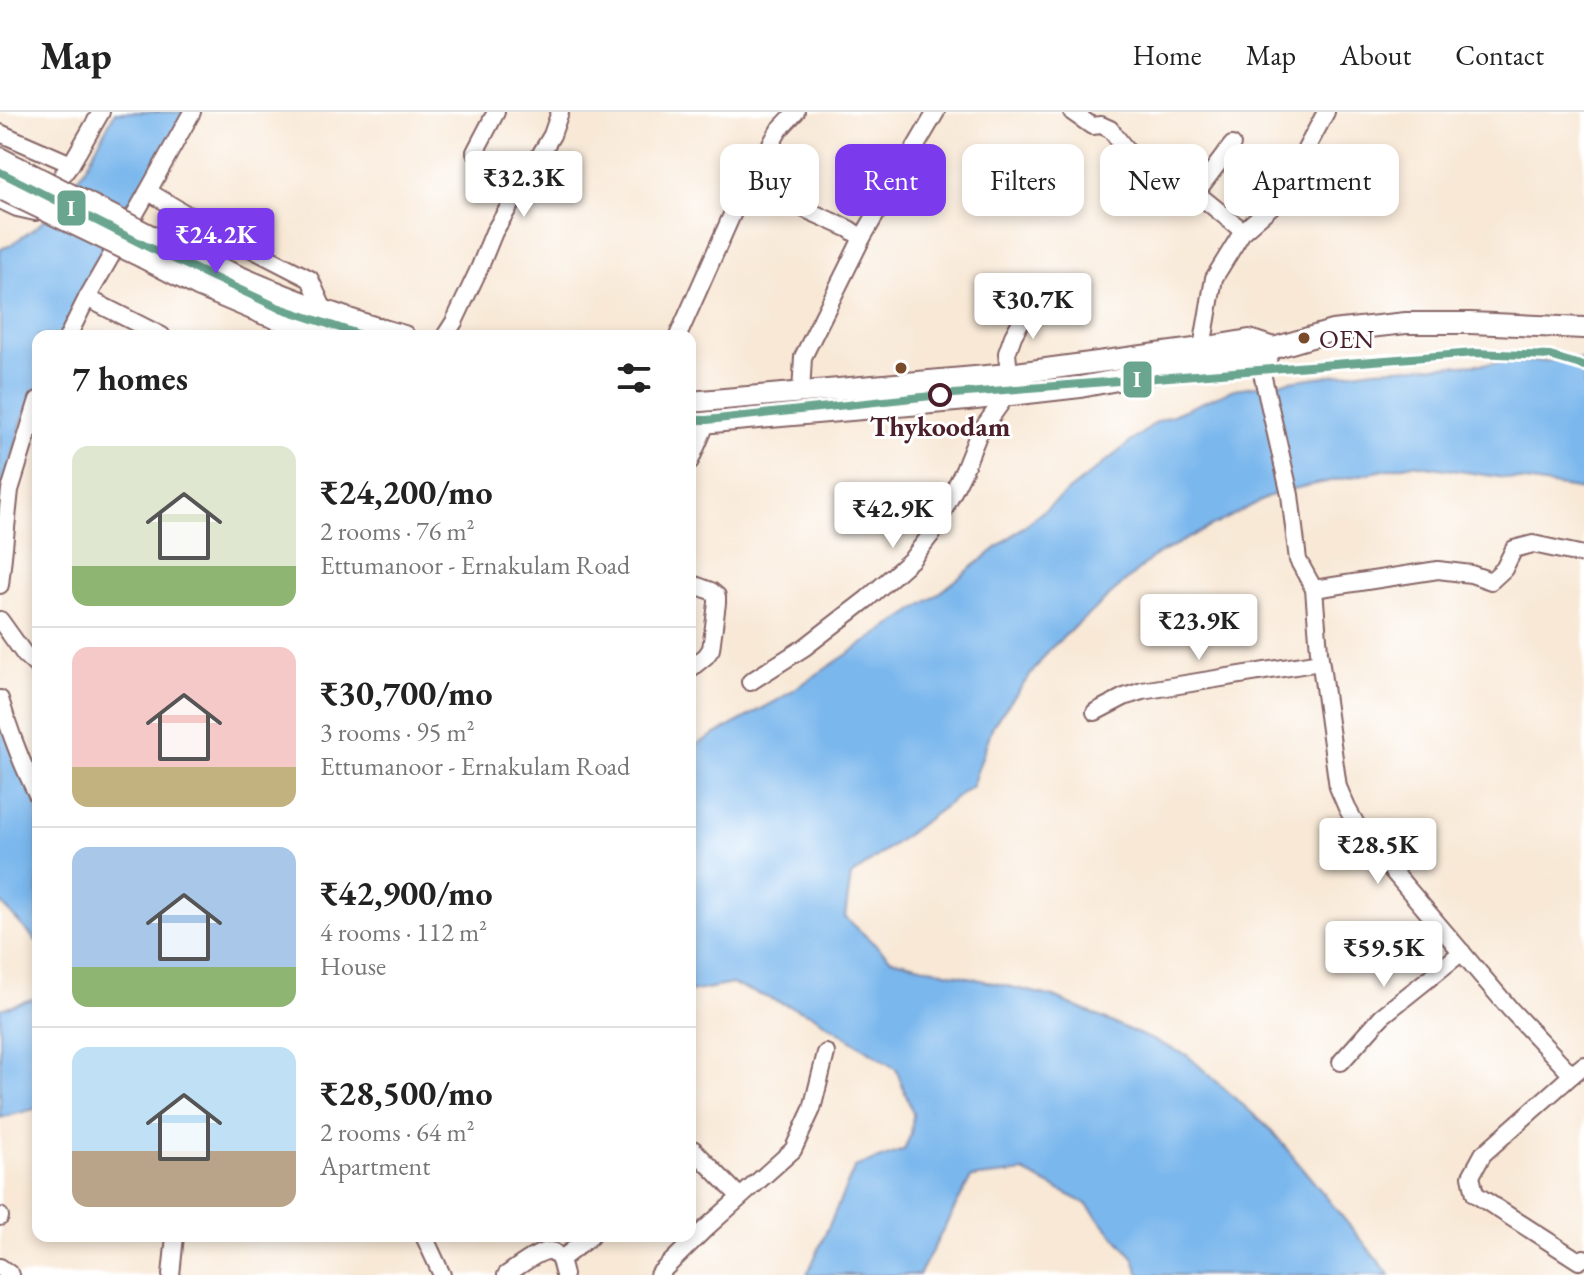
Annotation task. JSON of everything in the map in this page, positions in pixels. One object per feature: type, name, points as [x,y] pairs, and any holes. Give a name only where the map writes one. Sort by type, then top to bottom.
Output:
[{"type":"main road","points":[[8,163],[216,268],[382,330]]},
{"type":"main road","points":[[2,193],[200,287],[311,330]]},
{"type":"main road","points":[[698,424],[1093,385],[1250,355],[1332,331],[1406,323],[1584,328]]},
{"type":"main road","points":[[696,402],[1009,374],[1249,340],[1273,348]]},
{"type":"street","points":[[2,193],[17,208],[35,212],[71,164],[101,112]]},
{"type":"street","points":[[71,330],[192,112]]},
{"type":"street","points":[[475,152],[496,112]]},
{"type":"street","points":[[449,330],[494,232],[552,135],[561,112]]},
{"type":"street","points":[[771,144],[779,130],[796,112]]},
{"type":"street","points":[[801,394],[803,357],[862,238],[936,112]]},
{"type":"street","points":[[1072,112],[1092,126],[1101,125],[1110,129],[1122,144]]},
{"type":"street","points":[[1202,348],[1214,278],[1243,231],[1273,205],[1301,170],[1306,149],[1326,112]]},
{"type":"street","points":[[0,133],[71,164]]},
{"type":"street","points":[[1208,177],[1224,156]]},
{"type":"street","points":[[147,193],[310,279],[324,310]]},
{"type":"street","points":[[1208,204],[1243,231]]},
{"type":"street","points":[[681,330],[731,216]]},
{"type":"street","points":[[819,216],[862,238]]},
{"type":"street","points":[[112,253],[290,330]]},
{"type":"street","points":[[87,298],[150,330]]},
{"type":"street","points":[[1009,374],[1007,353],[1031,303]]},
{"type":"street","points":[[1273,348],[1262,373],[1290,495],[1298,560],[1314,589],[1320,662],[1338,787],[1362,835],[1510,1009],[1578,1070],[1483,1154],[1471,1176],[1475,1194],[1579,1261],[1584,1258]]},
{"type":"street","points":[[750,682],[805,647],[912,559],[933,532],[978,435],[1006,396]]},
{"type":"street","points":[[0,585],[10,490],[32,419]]},
{"type":"street","points":[[1314,589],[1438,570],[1471,574],[1491,581],[1504,569],[1514,549],[1533,544],[1584,555]]},
{"type":"street","points":[[696,585],[717,596],[711,649],[696,664]]},
{"type":"street","points":[[0,620],[32,661]]},
{"type":"street","points":[[1095,712],[1142,691],[1320,662]]},
{"type":"street","points":[[0,699],[32,785]]},
{"type":"street","points":[[1341,1062],[1382,1016],[1462,952]]},
{"type":"street","points":[[696,1239],[793,1150],[812,1109],[826,1053]]},
{"type":"street","points":[[696,1152],[740,1197]]},
{"type":"street","points":[[171,1275],[174,1242]]},
{"type":"street","points":[[427,1242],[442,1275]]},
{"type":"street","points":[[506,1275],[548,1250],[555,1252],[562,1267],[585,1242]]},
{"type":"street","points":[[658,1275],[693,1242]]},
{"type":"street","points":[[0,1267],[11,1275]]},
{"type":"water","points":[[115,112],[189,112],[65,330],[32,330],[32,399],[22,421],[0,504],[0,249],[39,225],[84,170]]},
{"type":"water","points":[[1584,359],[1584,490],[1413,464],[1278,492],[1154,556],[1050,649],[993,725],[972,786],[851,876],[845,917],[891,959],[1054,997],[1187,1055],[1272,1131],[1390,1275],[1140,1275],[1133,1257],[1085,1203],[1024,1172],[971,1178],[919,1275],[807,1275],[855,1167],[904,1150],[911,1134],[913,1114],[896,1069],[813,1015],[732,984],[696,991],[696,745],[778,700],[937,595],[1156,422],[1234,389],[1374,369]]},
{"type":"water","points":[[0,714],[12,751],[32,794],[32,937],[0,902]]},
{"type":"water","points":[[32,999],[32,1110],[0,1118],[0,1009]]},
{"type":"transit line","name":"I","points":[[0,172],[146,246],[277,307],[346,330]]},
{"type":"transit line","name":"I","points":[[696,420],[941,395],[1475,353],[1550,356],[1584,366]]},
{"type":"place","name":"OEN","points":[[1304,338]]},
{"type":"place","name":"Thykoodam","points":[[940,395]]}]
